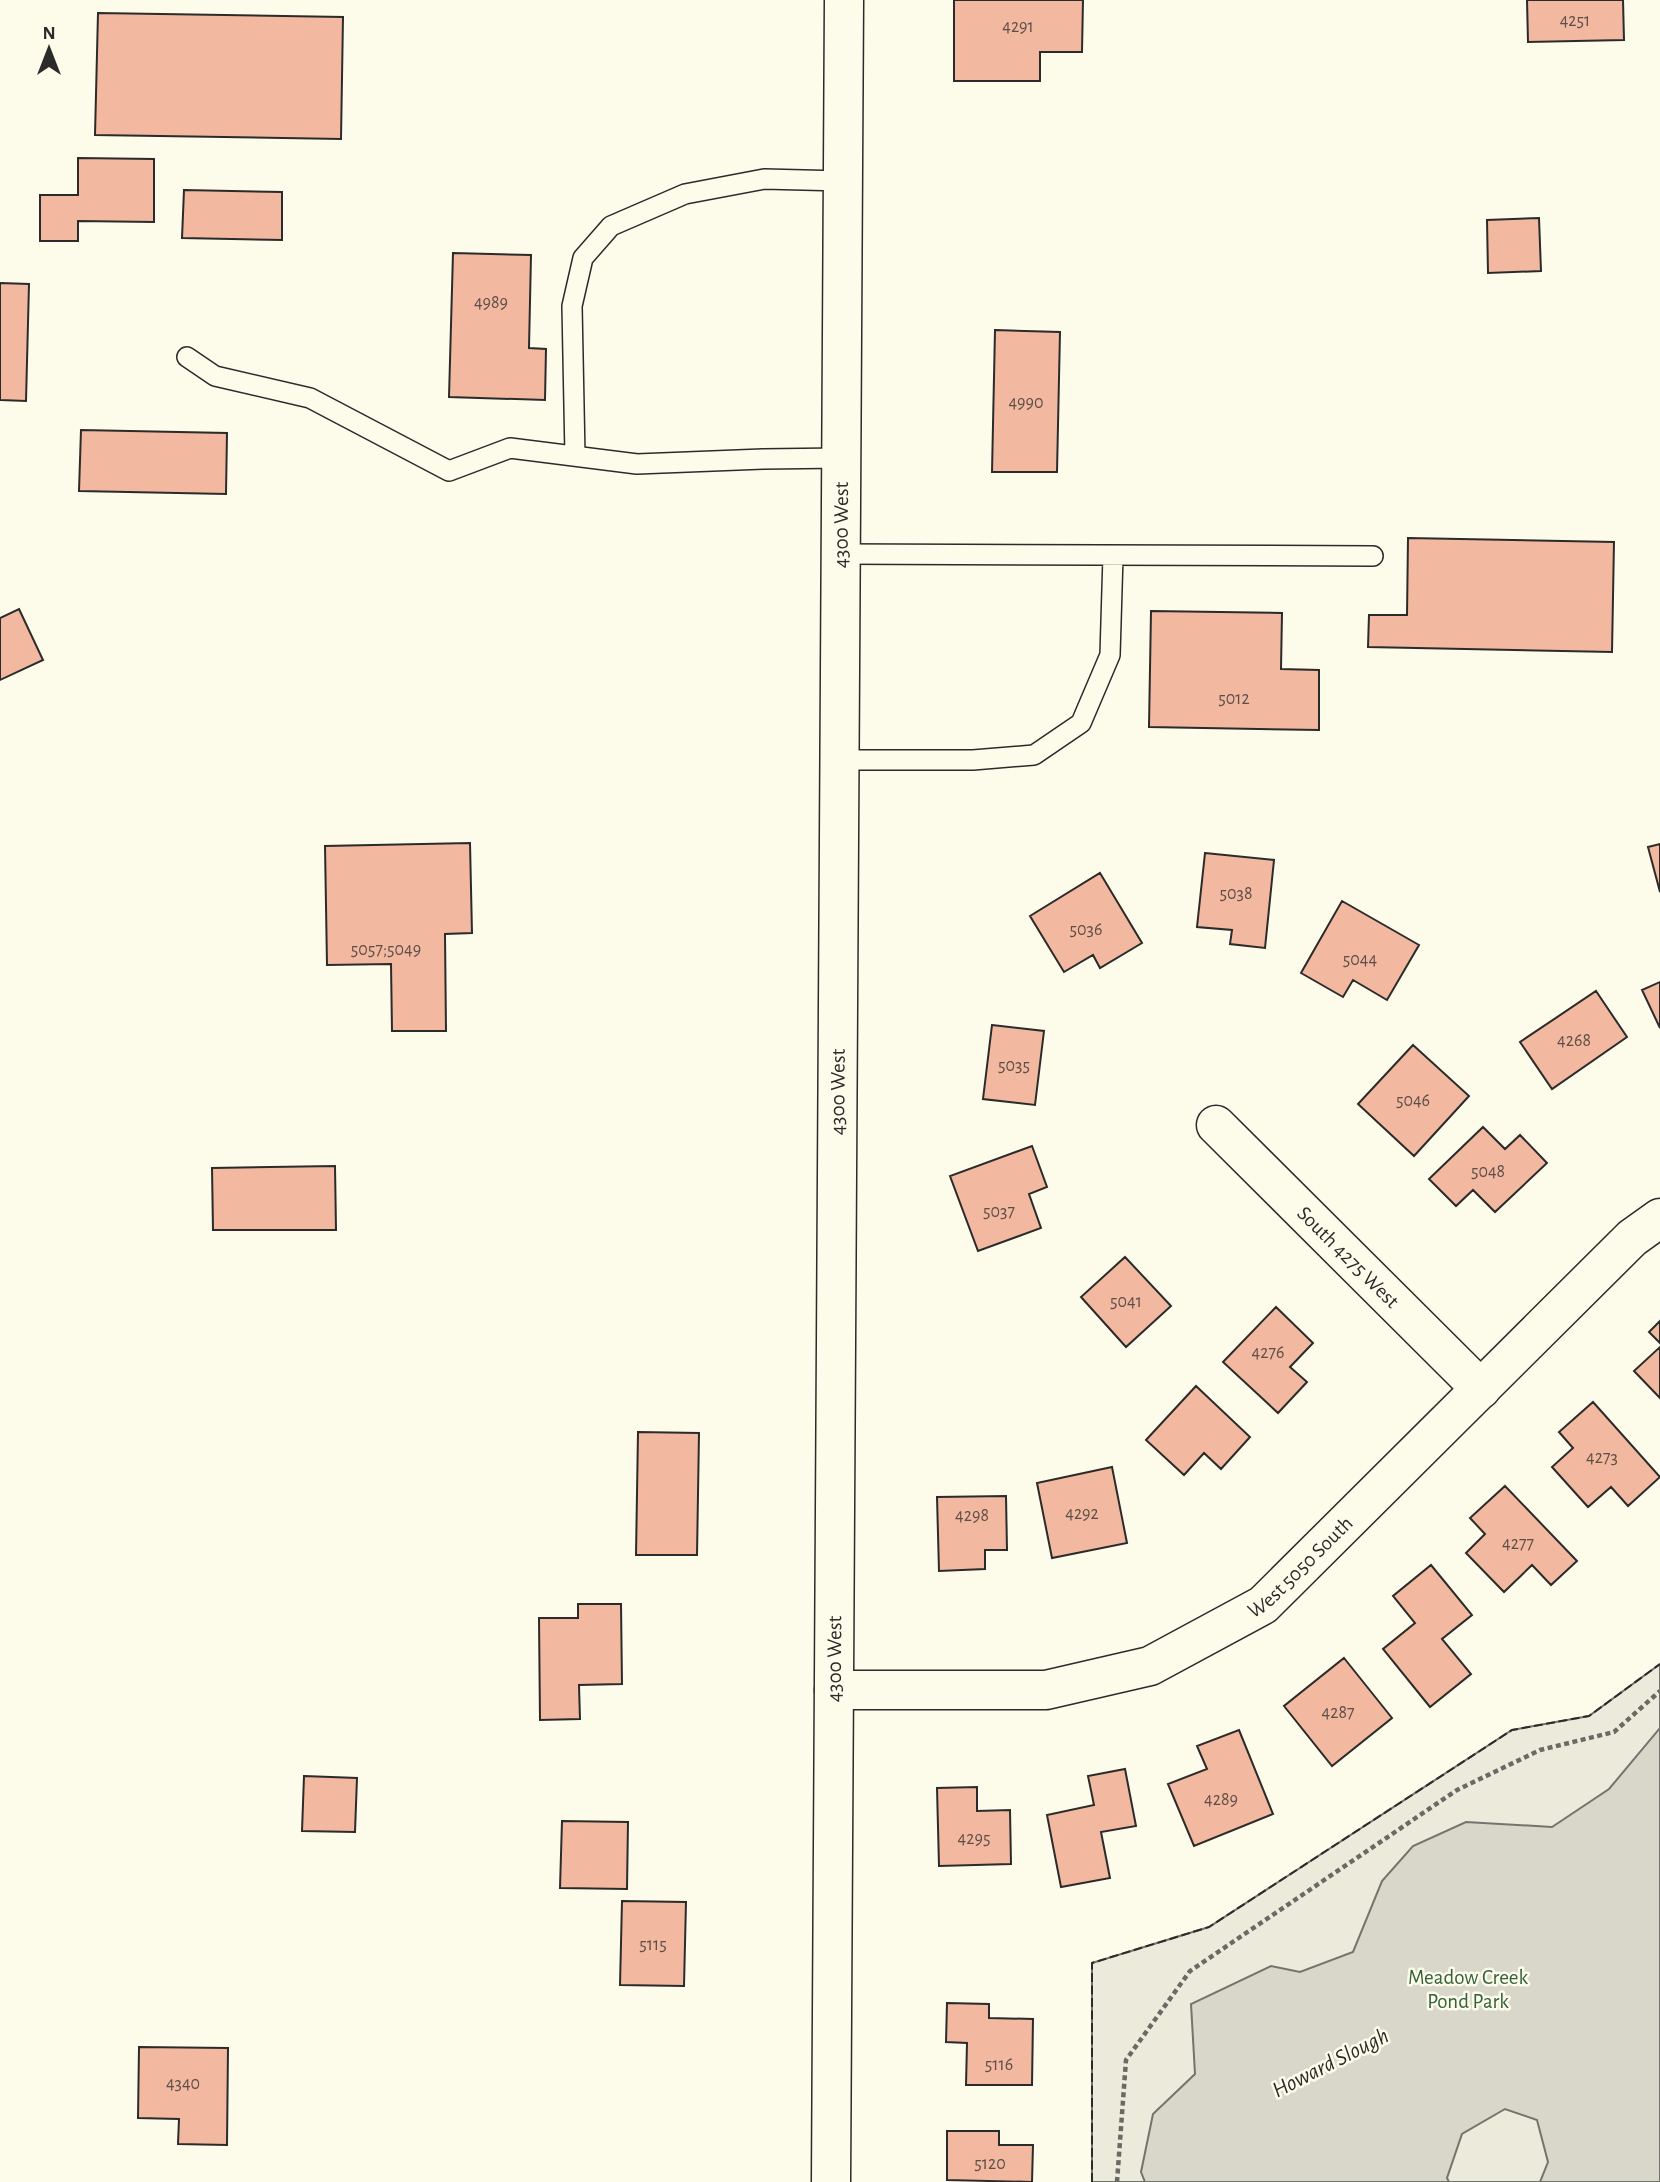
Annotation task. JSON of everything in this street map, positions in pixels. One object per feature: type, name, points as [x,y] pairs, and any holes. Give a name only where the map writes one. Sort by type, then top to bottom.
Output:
[{"type":"street","name":"4300 West","points":[[831,2182],[844,0]]},
{"type":"street","name":"South 4275 West","points":[[1216,1125],[1481,1389]]},
{"type":"street","name":"West 5050 South","points":[[834,1690],[1046,1690],[1150,1666],[1264,1605],[1632,1238],[1660,1218]]},
{"type":"lane","points":[[575,456],[572,306],[583,258],[611,226],[685,194],[764,180],[843,181]]},
{"type":"lane","points":[[187,357],[215,376],[310,398],[449,471],[510,448],[637,464],[842,458]]},
{"type":"lane","points":[[841,554],[1373,556]]},
{"type":"lane","points":[[839,760],[973,760],[1034,754],[1081,723],[1110,655],[1113,556]]},
{"type":"path","points":[[1117,2182],[1126,2060],[1190,1971],[1457,1790],[1540,1750],[1614,1732],[1660,1691]]},
{"type":"green space","name":"Meadow Creek Pond Park","points":[[1660,1664],[1660,2182],[1092,2182],[1092,1963],[1209,1927],[1512,1730],[1589,1716]]},
{"type":"water","name":"Meadow Creek Pond Park","points":[[1660,1728],[1660,2182],[1540,2182],[1548,2162],[1537,2120],[1505,2109],[1462,2134],[1447,2178],[1449,2182],[1145,2182],[1141,2172],[1153,2114],[1195,2074],[1191,2004],[1271,1966],[1300,1972],[1353,1952],[1382,1881],[1413,1846],[1466,1822],[1552,1827],[1609,1789]]},
{"type":"building","points":[[954,0],[1083,0],[1082,52],[1040,52],[1040,81],[954,81]]},
{"type":"building","points":[[1527,0],[1623,0],[1624,40],[1528,42]]},
{"type":"building","points":[[98,13],[343,17],[341,139],[95,135]]},
{"type":"building","points":[[78,158],[154,159],[154,222],[78,221],[78,241],[40,241],[40,195],[78,195]]},
{"type":"building","points":[[184,190],[282,192],[282,240],[182,238]]},
{"type":"building","points":[[1539,218],[1541,271],[1488,273],[1487,220]]},
{"type":"building","points":[[453,253],[531,255],[529,348],[546,349],[545,400],[449,397]]},
{"type":"building","points":[[0,283],[29,284],[26,401],[0,400]]},
{"type":"building","points":[[995,330],[1060,332],[1057,472],[992,472]]},
{"type":"building","points":[[81,430],[227,433],[226,494],[79,491]]},
{"type":"building","points":[[1408,538],[1614,542],[1612,652],[1368,647],[1369,615],[1407,615]]},
{"type":"building","points":[[19,609],[43,660],[0,680],[0,618]]},
{"type":"building","points":[[1151,611],[1282,613],[1281,669],[1319,670],[1319,730],[1149,727]]},
{"type":"building","points":[[470,843],[472,933],[445,934],[446,1031],[392,1031],[391,964],[327,965],[325,846]]},
{"type":"building","points":[[1660,844],[1660,892],[1648,847]]},
{"type":"building","points":[[1205,853],[1274,860],[1265,948],[1230,944],[1232,930],[1197,927]]},
{"type":"building","points":[[1100,873],[1142,943],[1100,968],[1093,955],[1064,972],[1030,916]]},
{"type":"building","points":[[1342,901],[1419,945],[1387,1000],[1353,980],[1343,997],[1301,973]]},
{"type":"building","points":[[1660,982],[1660,1028],[1642,990]]},
{"type":"building","points":[[1596,991],[1627,1037],[1552,1089],[1520,1042]]},
{"type":"building","points":[[992,1025],[1044,1031],[1035,1105],[983,1099]]},
{"type":"building","points":[[1413,1045],[1469,1096],[1414,1156],[1358,1104]]},
{"type":"building","points":[[1483,1127],[1505,1149],[1520,1135],[1547,1163],[1495,1212],[1473,1190],[1456,1206],[1429,1179]]},
{"type":"building","points":[[1032,1146],[1047,1187],[1029,1194],[1041,1228],[978,1251],[950,1176]]},
{"type":"building","points":[[335,1166],[336,1230],[213,1230],[212,1168]]},
{"type":"building","points":[[1125,1257],[1171,1306],[1126,1347],[1081,1297]]},
{"type":"building","points":[[1276,1307],[1313,1343],[1290,1367],[1307,1382],[1278,1413],[1223,1362]]},
{"type":"building","points":[[1660,1321],[1660,1343],[1649,1332]]},
{"type":"building","points":[[1660,1347],[1660,1398],[1634,1371]]},
{"type":"building","points":[[1196,1386],[1250,1437],[1221,1469],[1204,1453],[1184,1475],[1146,1440]]},
{"type":"building","points":[[1593,1402],[1660,1477],[1628,1506],[1611,1487],[1588,1507],[1552,1467],[1573,1448],[1559,1432]]},
{"type":"building","points":[[638,1432],[699,1433],[697,1555],[636,1555]]},
{"type":"building","points":[[1112,1467],[1127,1543],[1052,1558],[1037,1483]]},
{"type":"building","points":[[1505,1486],[1577,1561],[1551,1585],[1532,1565],[1504,1592],[1466,1553],[1485,1534],[1470,1518]]},
{"type":"building","points":[[1006,1496],[1007,1550],[985,1550],[985,1569],[939,1571],[937,1497]]},
{"type":"building","points":[[1431,1565],[1472,1615],[1442,1639],[1471,1674],[1430,1707],[1383,1649],[1415,1623],[1393,1596]]},
{"type":"building","points":[[578,1604],[621,1604],[622,1684],[579,1685],[580,1719],[540,1720],[539,1618],[578,1618]]},
{"type":"building","points":[[1344,1658],[1392,1718],[1332,1766],[1284,1706]]},
{"type":"building","points":[[1239,1730],[1273,1814],[1194,1846],[1168,1784],[1207,1769],[1197,1746]]},
{"type":"building","points":[[1125,1769],[1136,1826],[1101,1832],[1110,1878],[1061,1887],[1047,1815],[1094,1805],[1088,1776]]},
{"type":"building","points":[[304,1776],[357,1778],[355,1832],[302,1831]]},
{"type":"building","points":[[977,1787],[977,1811],[1010,1810],[1011,1864],[939,1866],[937,1788]]},
{"type":"building","points":[[562,1821],[628,1822],[627,1889],[560,1888]]},
{"type":"building","points":[[622,1901],[686,1902],[684,1986],[620,1985]]},
{"type":"building","points":[[947,2003],[989,2004],[989,2018],[1033,2019],[1032,2085],[966,2085],[967,2043],[946,2042]]},
{"type":"building","points":[[139,2047],[228,2048],[227,2145],[178,2144],[179,2119],[138,2118]]},
{"type":"building","points":[[947,2131],[999,2131],[999,2145],[1033,2145],[1032,2182],[947,2180]]},
{"type":"fence","points":[[1092,2182],[1092,1963],[1209,1927],[1512,1730],[1589,1716],[1660,1664]]},
{"type":"water label","name":"Howard Slough","points":[[1330,2062]]}]
